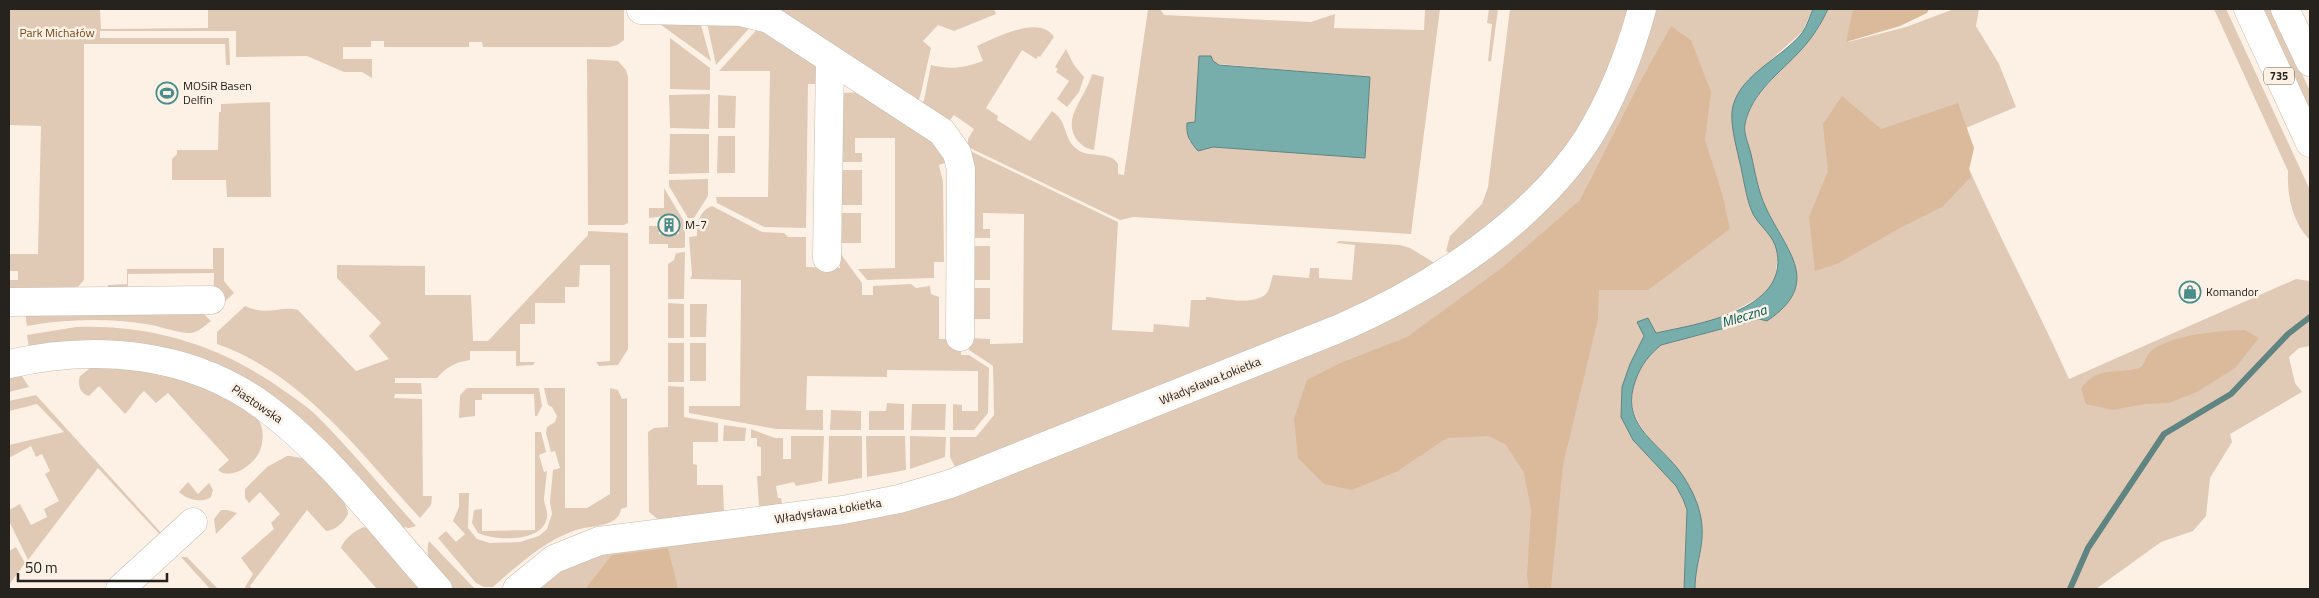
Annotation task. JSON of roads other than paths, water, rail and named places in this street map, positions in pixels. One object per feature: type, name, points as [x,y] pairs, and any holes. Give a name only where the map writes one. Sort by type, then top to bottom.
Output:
[{"type":"street","name":"Władysława Łokietka","points":[[516,589],[542,567],[570,551],[599,541],[843,510],[899,499],[950,484],[1338,329],[1390,305],[1439,277],[1479,248],[1527,207],[1560,175],[1587,138],[1607,102],[1629,51],[1642,9]]},
{"type":"street","name":"735","points":[[2248,9],[2310,143]]},
{"type":"street","name":"735","points":[[2286,9],[2310,62]]},
{"type":"street","points":[[641,10],[740,12],[755,15],[780,25],[942,132],[957,153],[961,177],[960,337]]},
{"type":"street","points":[[827,258],[830,58]]},
{"type":"street","points":[[9,302],[211,300]]},
{"type":"street","name":"Piastowska","points":[[9,364],[61,354],[119,354],[174,364],[230,385],[264,406],[303,440],[438,589]]},
{"type":"street","points":[[120,589],[193,522]]},
{"type":"water","name":"Mleczna","points":[[1813,9],[1828,9],[1820,25],[1801,50],[1753,102],[1745,124],[1745,135],[1763,202],[1790,253],[1795,267],[1797,280],[1793,294],[1784,307],[1767,321],[1759,319],[1661,345],[1640,369],[1632,394],[1632,408],[1642,430],[1681,473],[1692,491],[1698,506],[1701,518],[1702,539],[1695,589],[1684,589],[1687,510],[1676,486],[1633,440],[1621,417],[1622,387],[1630,364],[1644,336],[1637,322],[1648,318],[1656,333],[1715,319],[1736,311],[1754,301],[1768,288],[1777,272],[1777,252],[1775,246],[1770,236],[1753,214],[1746,194],[1732,125],[1732,112],[1737,95],[1744,85],[1753,75],[1794,42],[1802,33]]},
{"type":"water","points":[[1199,56],[1211,56],[1213,61],[1219,65],[1370,77],[1365,158],[1213,147],[1198,151],[1189,138],[1187,123],[1195,122]]},
{"type":"waterway","points":[[2070,589],[2088,548],[2164,434],[2231,394],[2288,334],[2310,317]]},
{"type":"place","name":"MOSiR Basen Delfin","points":[[167,93]]},
{"type":"place","name":"M-7","points":[[669,225]]},
{"type":"place","name":"Komandor","points":[[2190,292]]},
{"type":"park label","name":"Park Michałów","points":[[57,33]]}]
